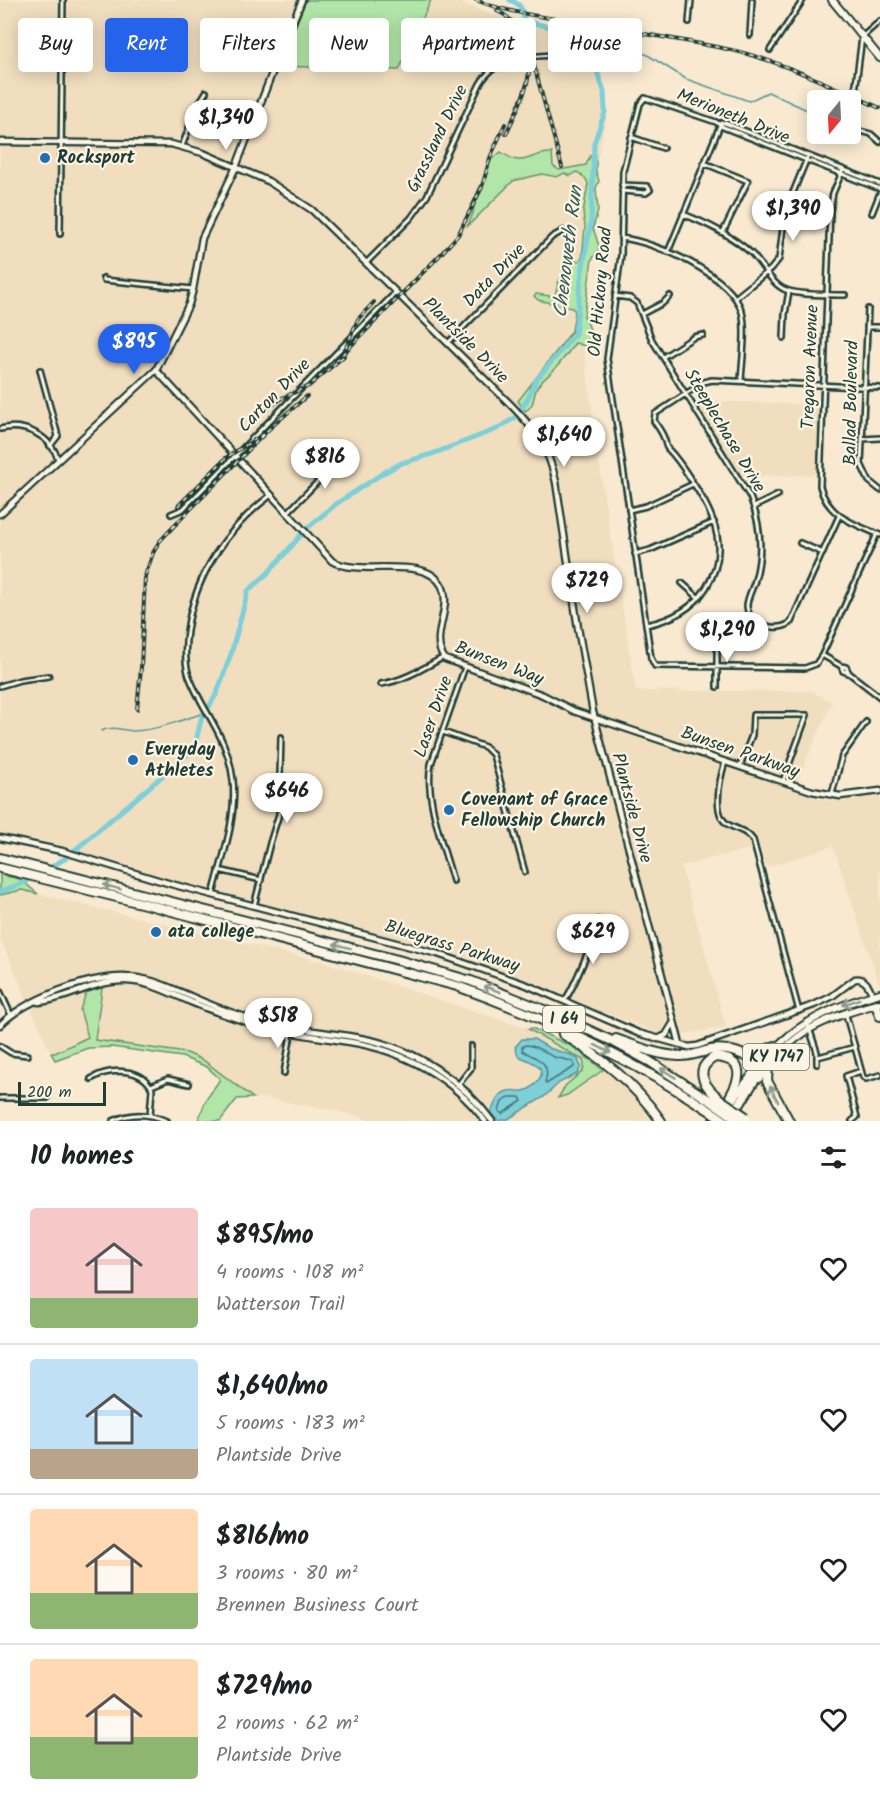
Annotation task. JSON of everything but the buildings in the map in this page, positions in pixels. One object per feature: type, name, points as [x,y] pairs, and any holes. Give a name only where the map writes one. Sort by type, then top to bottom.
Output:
[{"type":"highway","name":"I 64","points":[[0,858],[422,966],[471,981],[584,1028],[649,1061],[717,1106],[727,1121]]},
{"type":"highway","name":"I 64","points":[[0,868],[457,986],[503,1002],[717,1106]]},
{"type":"highway","points":[[878,1003],[880,1016]]},
{"type":"highway","points":[[550,1024],[614,1069],[644,1099],[661,1121]]},
{"type":"highway","points":[[584,1028],[669,1055],[688,1056],[719,1049],[755,1054],[775,1046]]},
{"type":"highway","points":[[738,1053],[759,1065],[760,1071],[738,1107]]},
{"type":"highway","points":[[714,1121],[734,1091],[739,1078],[734,1064],[728,1059],[715,1057],[705,1065],[703,1079],[717,1106],[744,1120]]},
{"type":"highway","points":[[768,1066],[768,1081],[789,1121]]},
{"type":"main road","points":[[832,0],[880,58]]},
{"type":"main road","points":[[876,994],[878,1003]]},
{"type":"main road","name":"KY 1747","points":[[719,1121],[775,1046],[832,1010],[876,994]]},
{"type":"main road","name":"KY 1747","points":[[727,1121],[768,1066],[809,1025],[878,1003]]},
{"type":"street","points":[[60,234],[63,0]]},
{"type":"street","points":[[0,514],[156,370],[189,304],[202,238],[236,167],[302,0]]},
{"type":"street","points":[[689,22],[691,0]]},
{"type":"street","points":[[750,35],[752,0]]},
{"type":"street","points":[[770,50],[803,0]]},
{"type":"street","points":[[855,90],[862,36],[880,21]]},
{"type":"street","name":"Grassland Drive","points":[[366,262],[411,218],[427,196],[480,84],[492,68],[514,59],[548,56]]},
{"type":"street","points":[[182,146],[198,105],[206,92]]},
{"type":"street","name":"Merioneth Drive","points":[[644,99],[651,98],[721,123],[723,127],[880,191]]},
{"type":"street","name":"Old Hickory Road","points":[[644,99],[623,165],[621,238],[607,359],[651,662],[655,666],[716,668]]},
{"type":"street","points":[[668,253],[721,123],[880,184]]},
{"type":"street","points":[[861,131],[871,134],[880,142]]},
{"type":"street","points":[[631,136],[663,148]]},
{"type":"street","name":"Plantside Drive","points":[[0,142],[150,143],[182,146],[276,185],[303,202],[524,418],[544,446],[553,468],[578,631],[595,718],[680,1044]]},
{"type":"street","points":[[735,298],[777,263],[780,257],[785,212],[808,156]]},
{"type":"street","points":[[704,163],[748,181],[723,232]]},
{"type":"street","name":"Tregaron Avenue","points":[[839,516],[828,506],[820,486],[831,202],[843,170]]},
{"type":"street","points":[[622,185],[647,186],[650,190],[646,193],[622,191]]},
{"type":"street","points":[[872,213],[880,191]]},
{"type":"street","points":[[683,214],[723,232],[749,252],[780,287],[789,291],[845,295]]},
{"type":"street","name":"Data Drive","points":[[448,343],[552,237],[563,231]]},
{"type":"street","points":[[621,238],[636,240],[705,270],[723,284],[735,298],[743,317],[741,381]]},
{"type":"street","points":[[103,278],[104,280],[193,289]]},
{"type":"street","points":[[784,338],[789,291]]},
{"type":"street","name":"Carton Drive","points":[[171,514],[183,508],[396,292]]},
{"type":"street","name":"Steeplechase Drive","points":[[615,296],[634,300],[652,340],[741,481],[754,507],[760,534],[760,552],[747,607],[755,621],[762,626],[786,626],[791,622],[823,553]]},
{"type":"street","points":[[641,314],[663,303],[670,296]]},
{"type":"street","name":"Ballad Boulevard","points":[[868,309],[862,439],[863,471],[869,481],[880,490]]},
{"type":"street","points":[[867,327],[880,327]]},
{"type":"street","points":[[663,357],[694,337],[703,335]]},
{"type":"street","points":[[40,370],[58,436],[50,446]]},
{"type":"street","name":"Bunsen Way","points":[[156,370],[325,555],[335,563],[350,567],[416,569],[435,577],[442,586],[445,596],[439,643],[439,649],[444,657],[465,667],[541,694],[574,711],[595,718]]},
{"type":"street","points":[[646,626],[679,615],[699,598],[711,580],[717,563],[718,549],[714,521],[707,505],[675,455],[666,447],[664,436],[654,421],[654,416],[709,380],[880,388]]},
{"type":"street","points":[[0,429],[15,427],[27,429],[41,437],[58,459]]},
{"type":"street","points":[[862,439],[880,438]]},
{"type":"street","points":[[287,513],[342,457],[354,453]]},
{"type":"street","points":[[629,510],[646,506],[693,484]]},
{"type":"street","points":[[213,895],[232,820],[233,780],[222,738],[188,674],[185,659],[186,639],[194,597],[210,561],[236,526],[271,495]]},
{"type":"street","points":[[754,507],[778,495]]},
{"type":"street","points":[[716,668],[809,668],[816,664],[822,656],[878,534],[839,516],[823,553],[800,543]]},
{"type":"street","points":[[635,554],[650,550],[714,521]]},
{"type":"street","points":[[682,583],[699,598]]},
{"type":"street","points":[[717,640],[717,687]]},
{"type":"street","points":[[822,656],[841,666],[843,671],[849,673],[880,698]]},
{"type":"street","points":[[381,684],[407,676],[444,657]]},
{"type":"street","name":"Laser Drive","points":[[453,881],[429,787],[431,764],[465,667]]},
{"type":"street","points":[[0,686],[20,680],[49,676]]},
{"type":"street","points":[[740,766],[752,735],[753,715],[807,715],[783,782]]},
{"type":"street","name":"Bunsen Parkway","points":[[595,718],[783,782],[832,796],[851,796],[880,791]]},
{"type":"street","points":[[832,796],[842,756],[866,722]]},
{"type":"street","points":[[442,732],[485,747],[493,755],[525,872]]},
{"type":"street","points":[[255,906],[279,814],[281,737]]},
{"type":"street","points":[[725,762],[719,784],[720,816],[725,823],[747,833],[753,840],[799,1011]]},
{"type":"street","name":"Bluegrass Parkway","points":[[0,838],[93,860],[162,882],[457,959],[564,1001],[623,1028],[691,1047],[825,1001],[855,979],[865,981],[876,994]]},
{"type":"street","points":[[219,870],[261,880]]},
{"type":"street","points":[[564,1001],[573,986],[597,930],[598,920]]},
{"type":"street","points":[[0,1025],[35,1003],[98,985],[124,981],[138,982],[158,987],[224,1015],[394,1053],[436,1074],[475,1108],[485,1121]]},
{"type":"street","points":[[0,991],[11,1016]]},
{"type":"street","points":[[846,1013],[861,1071],[866,1079],[880,1075]]},
{"type":"street","points":[[658,1039],[666,1035],[674,1022]]},
{"type":"street","points":[[809,1025],[818,1057],[817,1064]]},
{"type":"street","points":[[284,1073],[292,1031]]},
{"type":"street","points":[[292,1031],[366,1039],[390,1046],[426,1062],[458,1084],[492,1121]]},
{"type":"street","points":[[0,1046],[11,1053],[27,1055]]},
{"type":"street","points":[[458,1084],[471,1068],[471,1046]]},
{"type":"street","points":[[818,1057],[855,1047]]},
{"type":"street","points":[[852,1121],[857,1117],[846,1076],[861,1071]]},
{"type":"street","points":[[91,1078],[108,1072],[133,1073],[142,1077],[151,1086],[153,1095],[150,1115]]},
{"type":"street","points":[[151,1086],[168,1078],[189,1084]]},
{"type":"street","points":[[0,1098],[47,1098]]},
{"type":"street","points":[[113,1121],[128,1116],[150,1115],[167,1121]]},
{"type":"shaded area","points":[[0,0],[457,0],[504,18],[401,18],[401,72],[536,72],[536,27],[548,30],[548,72],[594,72],[608,109],[585,217],[574,305],[584,352],[603,490],[636,691],[811,691],[832,702],[793,790],[825,800],[837,801],[880,796],[880,986],[833,846],[767,867],[760,846],[681,866],[726,1027],[668,1037],[468,959],[185,884],[47,842],[0,834]]},
{"type":"shaded area","points":[[714,401],[821,405],[818,475],[741,476],[699,410]]},
{"type":"shaded area","points":[[22,890],[331,964],[528,1029],[582,1060],[583,1071],[566,1085],[558,1098],[568,1095],[603,1070],[630,1091],[651,1121],[375,1121],[341,1112],[253,1098],[203,1060],[187,1053],[94,1040],[102,989],[84,996],[80,1010],[88,1037],[51,1053],[0,938],[0,895]]},
{"type":"green space","points":[[306,0],[431,0],[423,18],[401,18],[401,66],[399,70],[389,70],[389,18],[309,18],[309,67],[297,67],[297,22]]},
{"type":"green space","points":[[501,152],[516,160],[552,153],[553,166],[559,170],[586,165],[590,156],[596,161],[599,181],[596,188],[598,211],[593,228],[599,246],[598,252],[592,259],[584,316],[590,335],[585,346],[575,343],[558,366],[538,386],[531,406],[525,411],[518,401],[572,331],[575,311],[572,308],[538,300],[534,296],[536,294],[555,295],[559,280],[567,274],[568,260],[579,261],[582,257],[585,226],[583,213],[588,184],[586,179],[577,172],[570,176],[564,173],[557,177],[542,174],[513,181],[467,227],[473,213],[476,195],[492,159]]},
{"type":"green space","points":[[0,875],[20,879],[38,894],[22,890],[0,895]]},
{"type":"green space","points":[[102,988],[95,1040],[187,1053],[203,1060],[253,1098],[237,1099],[220,1121],[201,1121],[199,1118],[206,1100],[220,1079],[207,1067],[182,1057],[112,1047],[88,1048],[55,1060],[51,1053],[88,1037],[80,1010],[87,990]]},
{"type":"green space","points":[[532,1028],[573,1047],[603,1070],[567,1095],[558,1098],[566,1085],[583,1071],[583,1060],[528,1029]]},
{"type":"water","points":[[522,1039],[534,1039],[549,1048],[571,1055],[578,1059],[581,1067],[577,1074],[559,1083],[544,1097],[508,1119],[499,1121],[491,1112],[499,1096],[510,1090],[526,1090],[540,1078],[541,1071],[537,1065],[518,1056],[515,1047]]},
{"type":"waterway","name":"Chenoweth Run","points":[[306,529],[336,504],[383,473],[402,463],[497,429],[516,417],[536,380],[575,334],[582,271],[591,222],[594,143],[605,112],[604,91],[594,63],[593,52],[583,35],[525,21],[520,6],[510,0]]},
{"type":"waterway","points":[[642,54],[646,54],[686,79],[749,101],[768,92],[807,110]]},
{"type":"waterway","name":"Chenoweth Run","points":[[209,707],[217,693],[231,654],[248,591],[268,573],[301,535]]},
{"type":"waterway","name":"Chenoweth Run","points":[[74,851],[194,749],[205,711]]},
{"type":"waterway","points":[[101,731],[110,728],[134,731],[152,729],[204,713]]},
{"type":"waterway","name":"Chenoweth Run","points":[[54,865],[66,858]]},
{"type":"waterway","name":"Chenoweth Run","points":[[0,892],[26,882]]},
{"type":"railway","points":[[476,0],[522,13],[743,53],[803,74],[880,108]]},
{"type":"railway","points":[[497,11],[509,18],[518,29],[528,50],[529,62],[526,87],[506,134]]},
{"type":"railway","points":[[536,72],[562,167]]},
{"type":"railway","points":[[336,361],[458,235],[482,187],[490,158],[505,124]]},
{"type":"railway","points":[[346,347],[358,319],[374,302]]},
{"type":"railway","points":[[266,410],[282,398],[309,386],[344,356]]},
{"type":"railway","points":[[178,506],[227,457],[262,435],[307,396]]},
{"type":"railway","points":[[137,709],[145,576],[153,553],[159,542],[268,430]]},
{"type":"place","name":"Rocksport","points":[[45,158]]},
{"type":"place","name":"Everyday Athletes","points":[[133,760]]},
{"type":"place","name":"Covenant of Grace Fellowship Church","points":[[449,810]]},
{"type":"place","name":"ata college","points":[[156,932]]}]
